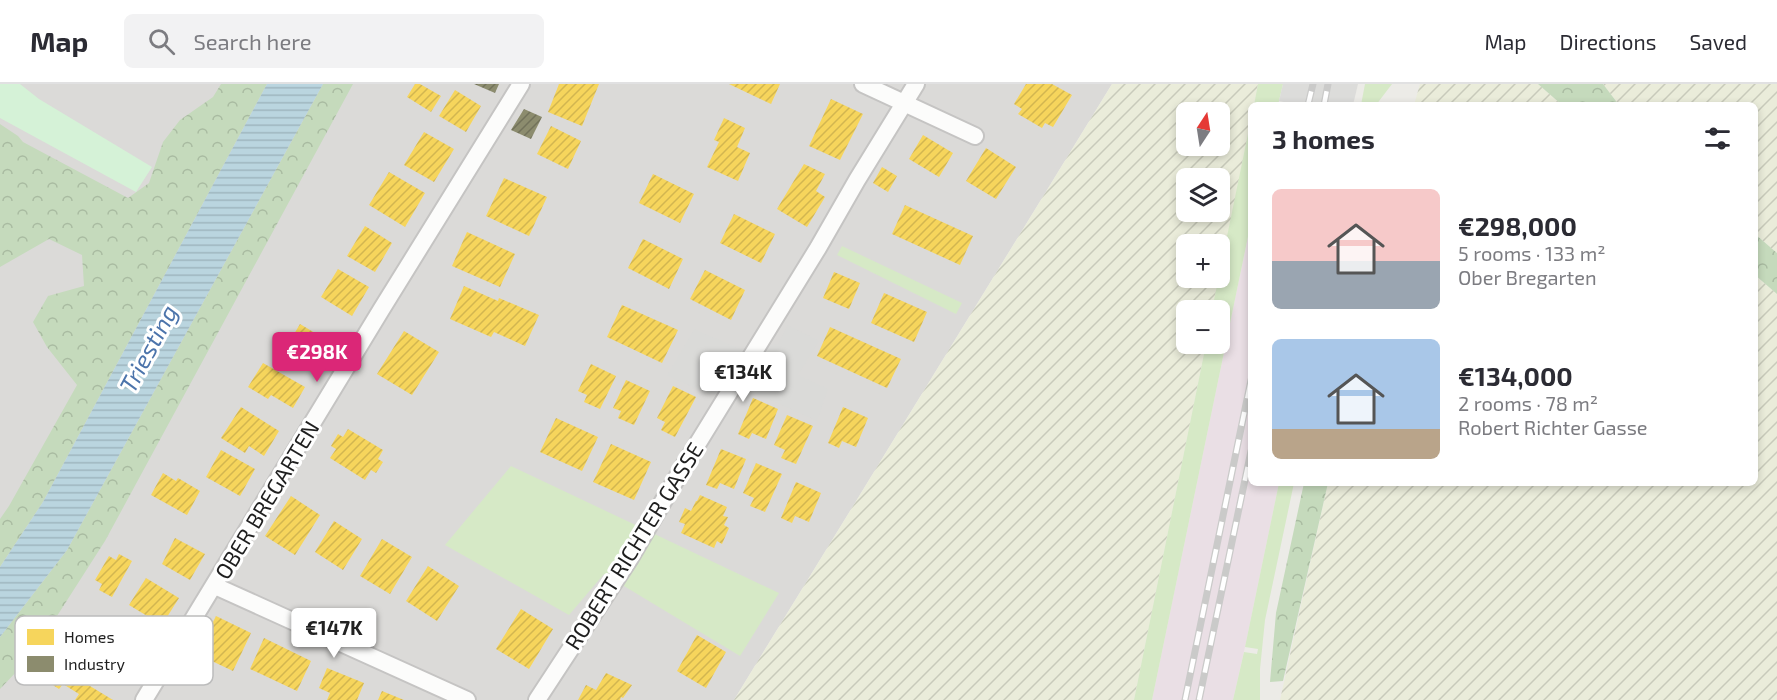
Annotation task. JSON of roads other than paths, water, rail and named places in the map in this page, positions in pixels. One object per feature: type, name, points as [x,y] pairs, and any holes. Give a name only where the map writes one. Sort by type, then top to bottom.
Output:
[{"type":"street","name":"OBER BREGARTEN","points":[[196,616],[521,84]]},
{"type":"street","points":[[863,84],[975,136]]},
{"type":"street","name":"ROBERT RICHTER GASSE","points":[[537,700],[630,558],[916,84]]},
{"type":"street","points":[[215,586],[467,700]]},
{"type":"street","name":"OBER BREGARTEN","points":[[144,700],[153,685]]},
{"type":"water","name":"Triesting","points":[[267,84],[323,84],[67,550],[0,637],[0,567],[43,502]]},
{"type":"railway","points":[[1309,102],[1313,84]]},
{"type":"railway","points":[[1325,102],[1328,84]]},
{"type":"railway","points":[[1185,700],[1248,395]]},
{"type":"railway","points":[[1199,700],[1248,465]]}]
